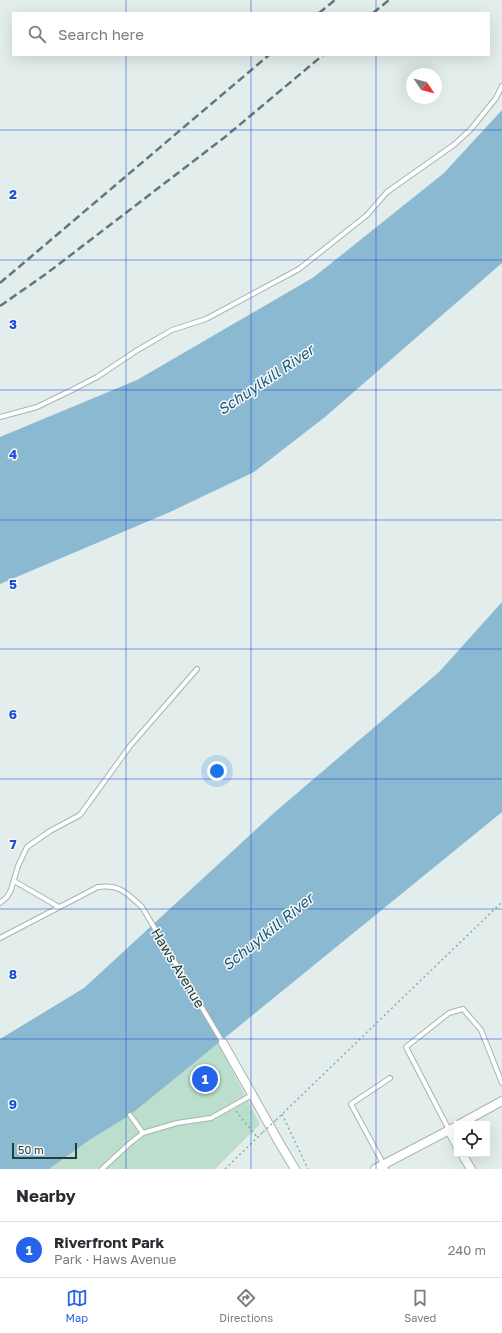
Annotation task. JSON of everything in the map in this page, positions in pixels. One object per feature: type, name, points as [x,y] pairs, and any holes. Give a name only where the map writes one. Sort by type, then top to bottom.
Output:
[{"type":"street","name":"Haws Avenue","points":[[223,1043],[295,1169]]},
{"type":"street","points":[[466,1121],[501,1103]]},
{"type":"street","points":[[375,1169],[385,1167],[454,1128]]},
{"type":"street","points":[[449,1130],[454,1139]]},
{"type":"street","points":[[464,1157],[471,1169]]},
{"type":"lane","points":[[0,417],[37,407],[72,390],[97,377],[136,351],[172,330],[206,319],[299,269],[367,215],[387,192],[454,144],[471,129],[496,98],[502,86]]},
{"type":"lane","points":[[0,903],[7,897],[22,856],[27,848],[50,831],[80,815],[130,746],[197,669]]},
{"type":"lane","points":[[14,880],[59,907]]},
{"type":"lane","name":"Haws Avenue","points":[[0,938],[98,887],[108,886],[119,888],[130,894],[142,907],[223,1043]]},
{"type":"lane","points":[[449,1130],[406,1047],[449,1013],[463,1009],[481,1030],[502,1083]]},
{"type":"lane","points":[[385,1167],[351,1104],[390,1078]]},
{"type":"lane","points":[[102,1169],[143,1133],[177,1123],[211,1118],[252,1095]]},
{"type":"lane","points":[[130,1114],[143,1133]]},
{"type":"path","points":[[225,1169],[502,902]]},
{"type":"path","points":[[238,1114],[257,1138]]},
{"type":"path","points":[[282,1114],[308,1169]]},
{"type":"green space","points":[[218,1043],[260,1124],[215,1169],[49,1169],[91,1139],[130,1114]]},
{"type":"water","name":"Schuylkill River","points":[[502,110],[502,263],[325,417],[254,472],[170,512],[0,584],[0,437],[137,380],[314,277],[444,173]]},
{"type":"water","name":"Schuylkill River","points":[[502,602],[502,812],[130,1115],[91,1139],[49,1169],[0,1169],[0,1039],[84,988],[275,812],[439,672]]},
{"type":"railway","points":[[320,12],[335,0]]},
{"type":"railway","points":[[374,12],[389,0]]},
{"type":"railway","points":[[0,283],[268,56]]},
{"type":"railway","points":[[0,306],[46,274],[225,137],[322,56]]},
{"type":"place","name":"Riverfront Park","points":[[205,1079]]}]
